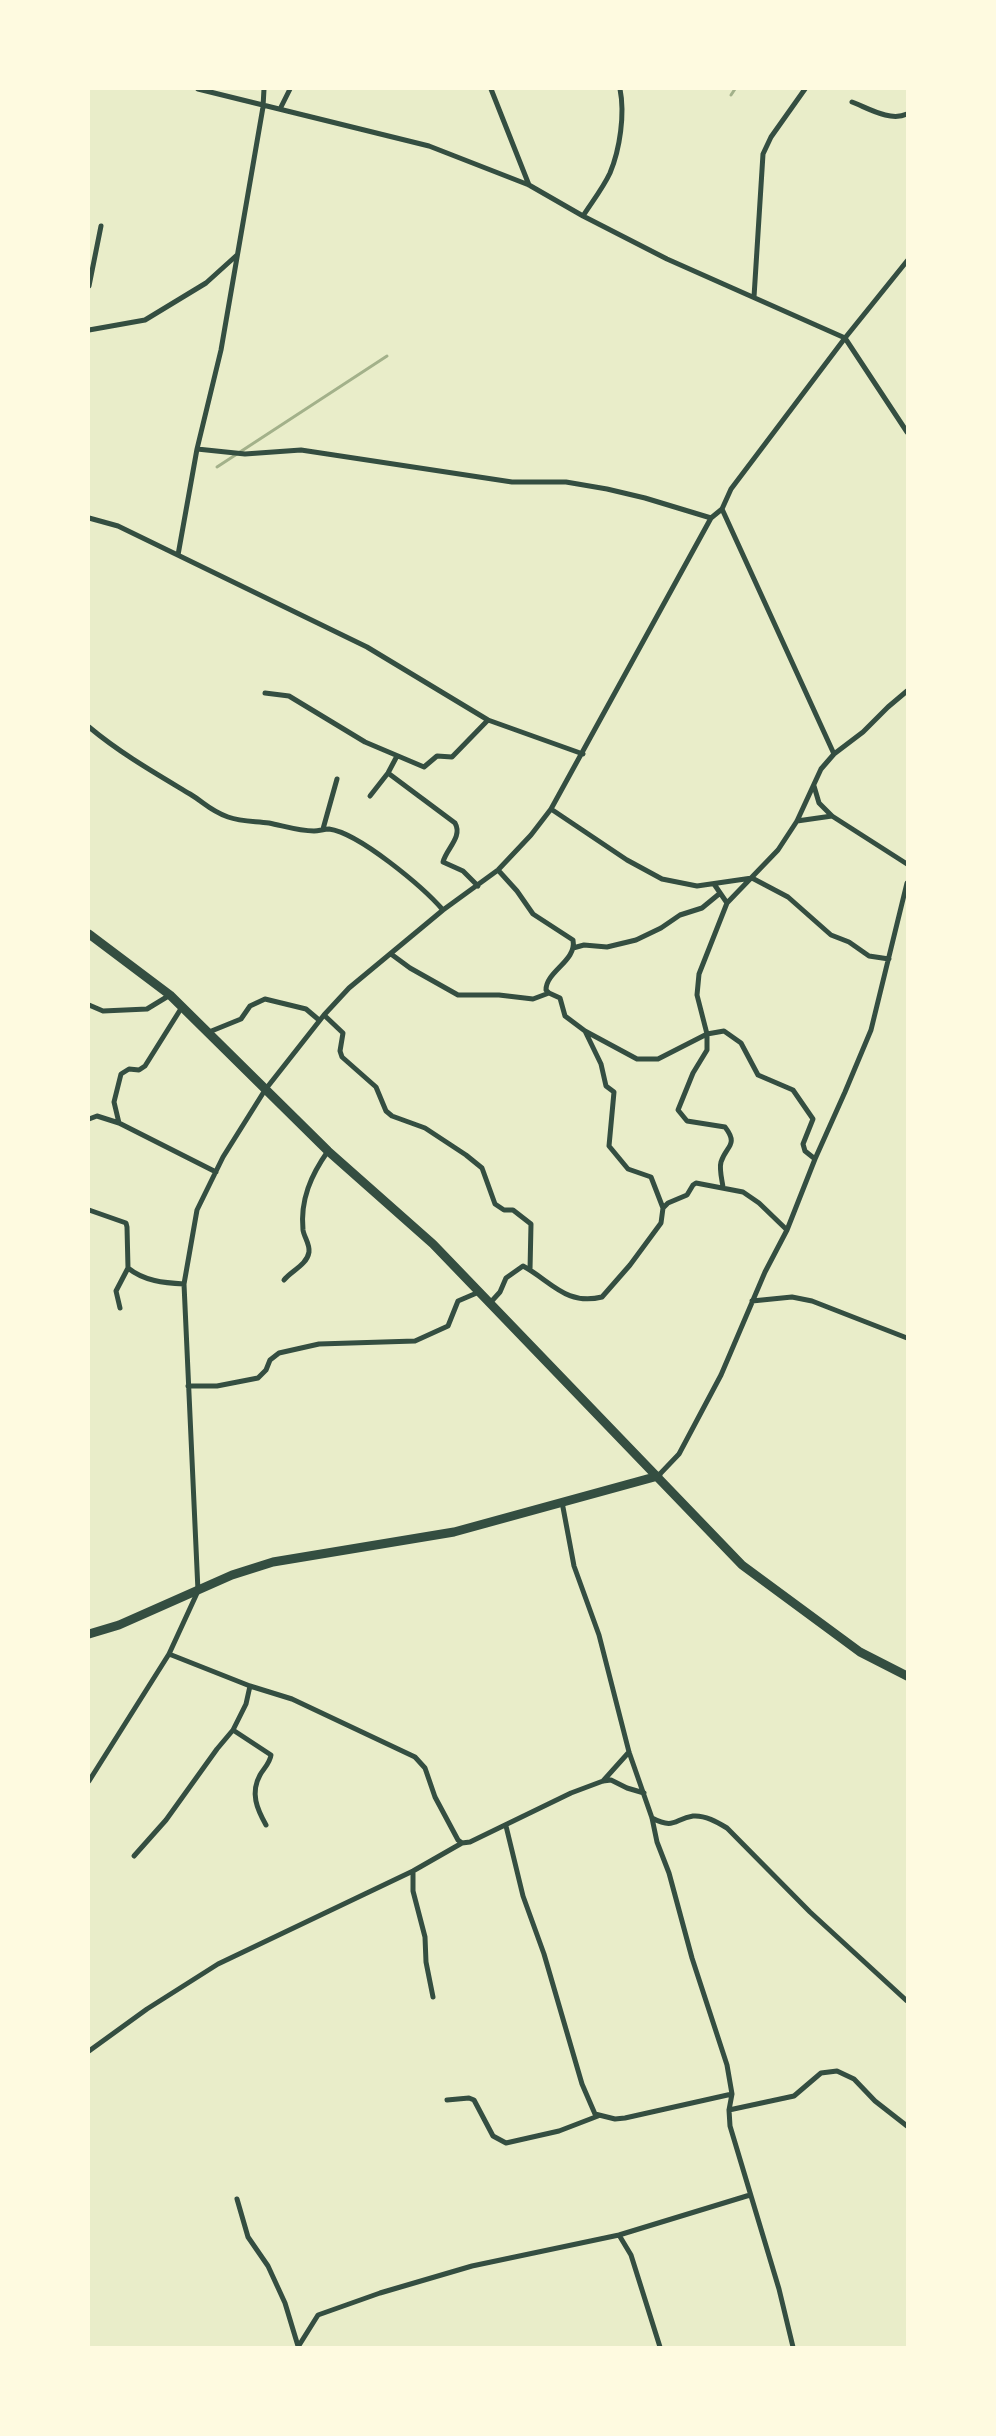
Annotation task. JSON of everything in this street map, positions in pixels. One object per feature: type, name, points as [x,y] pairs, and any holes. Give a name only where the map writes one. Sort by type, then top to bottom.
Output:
[{"type":"main road","points":[[89,934],[170,995],[328,1151],[433,1244],[742,1565],[860,1652],[907,1676]]},
{"type":"main road","points":[[91,1636],[232,1575],[273,1562],[454,1532],[658,1476]]},
{"type":"street","points":[[198,89],[263,107],[280,109],[429,146],[529,185],[583,216],[666,259],[845,338],[907,432]]},
{"type":"street","points":[[178,555],[197,449],[220,350],[238,255],[263,107],[264,89]]},
{"type":"street","points":[[280,109],[290,89]]},
{"type":"street","points":[[490,89],[529,185]]},
{"type":"street","points":[[583,216],[613,165],[620,128],[622,99],[620,89]]},
{"type":"street","points":[[754,297],[763,154],[771,137],[805,89]]},
{"type":"street","points":[[852,102],[880,113],[900,117],[907,114]]},
{"type":"street","points":[[89,286],[101,226]]},
{"type":"street","points":[[89,330],[145,320],[206,283],[238,255]]},
{"type":"street","points":[[89,1781],[169,1654],[198,1591],[184,1284],[197,1210],[216,1172],[265,1090],[319,1020],[350,988],[390,954],[443,910],[498,870],[551,809],[583,754],[711,518],[722,509],[731,489],[845,338],[907,261]]},
{"type":"street","points":[[197,449],[245,454],[301,450],[512,482],[566,482],[645,498],[711,518]]},
{"type":"street","points":[[722,509],[834,754]]},
{"type":"street","points":[[89,518],[118,526],[367,647],[488,720],[583,754]]},
{"type":"street","points":[[723,1186],[720,1164],[731,1145],[731,1135],[725,1127],[687,1121],[678,1110],[693,1073],[707,1050],[707,1034],[697,995],[699,974],[727,903],[778,850],[797,822],[821,769],[834,754],[863,732],[888,706],[907,691]]},
{"type":"street","points":[[265,693],[290,696],[365,742],[424,767],[437,756],[450,757],[475,735],[488,720]]},
{"type":"street","points":[[89,727],[115,748],[193,796],[208,809],[230,818],[256,823],[315,831],[322,829],[341,833],[364,846],[429,894],[443,910]]},
{"type":"street","points":[[370,796],[388,773],[397,756]]},
{"type":"street","points":[[388,773],[455,823],[458,828],[457,837],[445,855],[443,862],[462,871],[478,886]]},
{"type":"street","points":[[322,829],[337,779]]},
{"type":"street","points":[[814,785],[819,803],[832,816],[907,864]]},
{"type":"street","points":[[551,809],[662,880],[697,886],[752,878],[788,897],[832,935],[848,942],[869,956],[889,959]]},
{"type":"street","points":[[797,822],[832,816]]},
{"type":"street","points":[[498,870],[517,891],[533,914],[573,940],[573,948],[546,984],[549,994]]},
{"type":"street","points":[[658,1476],[678,1454],[721,1375],[752,1301],[787,1230],[815,1159],[871,1030],[907,883]]},
{"type":"street","points":[[714,884],[719,894],[727,903]]},
{"type":"street","points":[[573,948],[584,945],[607,948],[636,940],[661,928],[680,915],[702,908],[719,894]]},
{"type":"street","points":[[390,954],[410,968],[458,995],[499,995],[533,999],[549,994],[560,998],[565,1016],[585,1031],[637,1059],[658,1058],[707,1034],[724,1031],[741,1043],[758,1075],[793,1090],[813,1119],[803,1144],[806,1151],[815,1159]]},
{"type":"street","points":[[89,1005],[103,1011],[147,1009],[170,995]]},
{"type":"street","points":[[209,1032],[240,1019],[250,1006],[265,999],[306,1009],[319,1020]]},
{"type":"street","points":[[119,1123],[114,1102],[121,1074],[129,1069],[138,1070],[145,1066],[182,1006]]},
{"type":"street","points":[[324,1015],[343,1033],[340,1050],[342,1057],[376,1087],[386,1112],[425,1128],[466,1155],[482,1168],[495,1204],[504,1210],[513,1210],[531,1224],[530,1270]]},
{"type":"street","points":[[490,1303],[500,1292],[506,1278],[523,1266],[548,1284],[574,1298],[602,1297],[661,1223],[663,1208],[652,1177],[628,1169],[609,1146],[614,1092],[606,1086],[601,1064],[585,1031]]},
{"type":"street","points":[[89,1119],[97,1116],[119,1123],[216,1172]]},
{"type":"street","points":[[284,1280],[292,1271],[303,1264],[309,1253],[308,1243],[303,1232],[303,1202],[317,1167],[328,1151]]},
{"type":"street","points":[[663,1208],[668,1203],[687,1195],[693,1184],[723,1186],[743,1192],[760,1203],[787,1230]]},
{"type":"street","points":[[89,1210],[126,1223],[129,1234],[128,1268],[116,1291],[120,1308]]},
{"type":"street","points":[[128,1268],[136,1274],[160,1282],[184,1284]]},
{"type":"street","points":[[188,1386],[217,1386],[258,1378],[266,1370],[270,1360],[279,1353],[319,1344],[415,1342],[448,1326],[458,1301],[479,1292]]},
{"type":"street","points":[[752,1301],[792,1297],[812,1301],[907,1338]]},
{"type":"street","points":[[562,1502],[574,1566],[599,1635],[629,1752],[652,1818],[657,1842],[726,2065],[732,2094],[729,2110],[730,2126],[779,2289],[793,2347]]},
{"type":"street","points":[[169,1654],[250,1686],[292,1699],[415,1757],[425,1768],[435,1797],[458,1840],[462,1843]]},
{"type":"street","points":[[134,1856],[166,1820],[233,1730],[246,1704],[250,1686]]},
{"type":"street","points":[[233,1730],[271,1755],[270,1760],[259,1776],[255,1800],[266,1825]]},
{"type":"street","points":[[603,1780],[629,1752]]},
{"type":"street","points":[[89,2051],[147,2009],[218,1964],[413,1871],[462,1843],[470,1842],[506,1826],[571,1793],[603,1780],[611,1780],[627,1788],[644,1793]]},
{"type":"street","points":[[652,1818],[661,1822],[675,1824],[695,1816],[714,1820],[727,1828],[810,1912],[907,2001]]},
{"type":"street","points":[[506,1826],[523,1896],[544,1954],[582,2084],[592,2109],[598,2116]]},
{"type":"street","points":[[413,1871],[413,1891],[425,1937],[426,1962],[433,1997]]},
{"type":"street","points":[[729,2110],[794,2096],[821,2073],[837,2071],[854,2079],[875,2101],[907,2126]]},
{"type":"street","points":[[447,2100],[469,2098],[474,2100],[493,2136],[506,2143],[559,2131],[598,2116],[615,2119],[732,2094]]},
{"type":"street","points":[[298,2347],[318,2315],[380,2293],[472,2266],[619,2235],[626,2230],[658,2220],[750,2195]]},
{"type":"street","points":[[237,2199],[248,2237],[268,2266],[285,2303],[298,2347]]},
{"type":"street","points":[[619,2235],[631,2254],[660,2347]]},
{"type":"waterway","points":[[731,95],[735,89]]},
{"type":"waterway","points":[[217,467],[387,356]]}]
